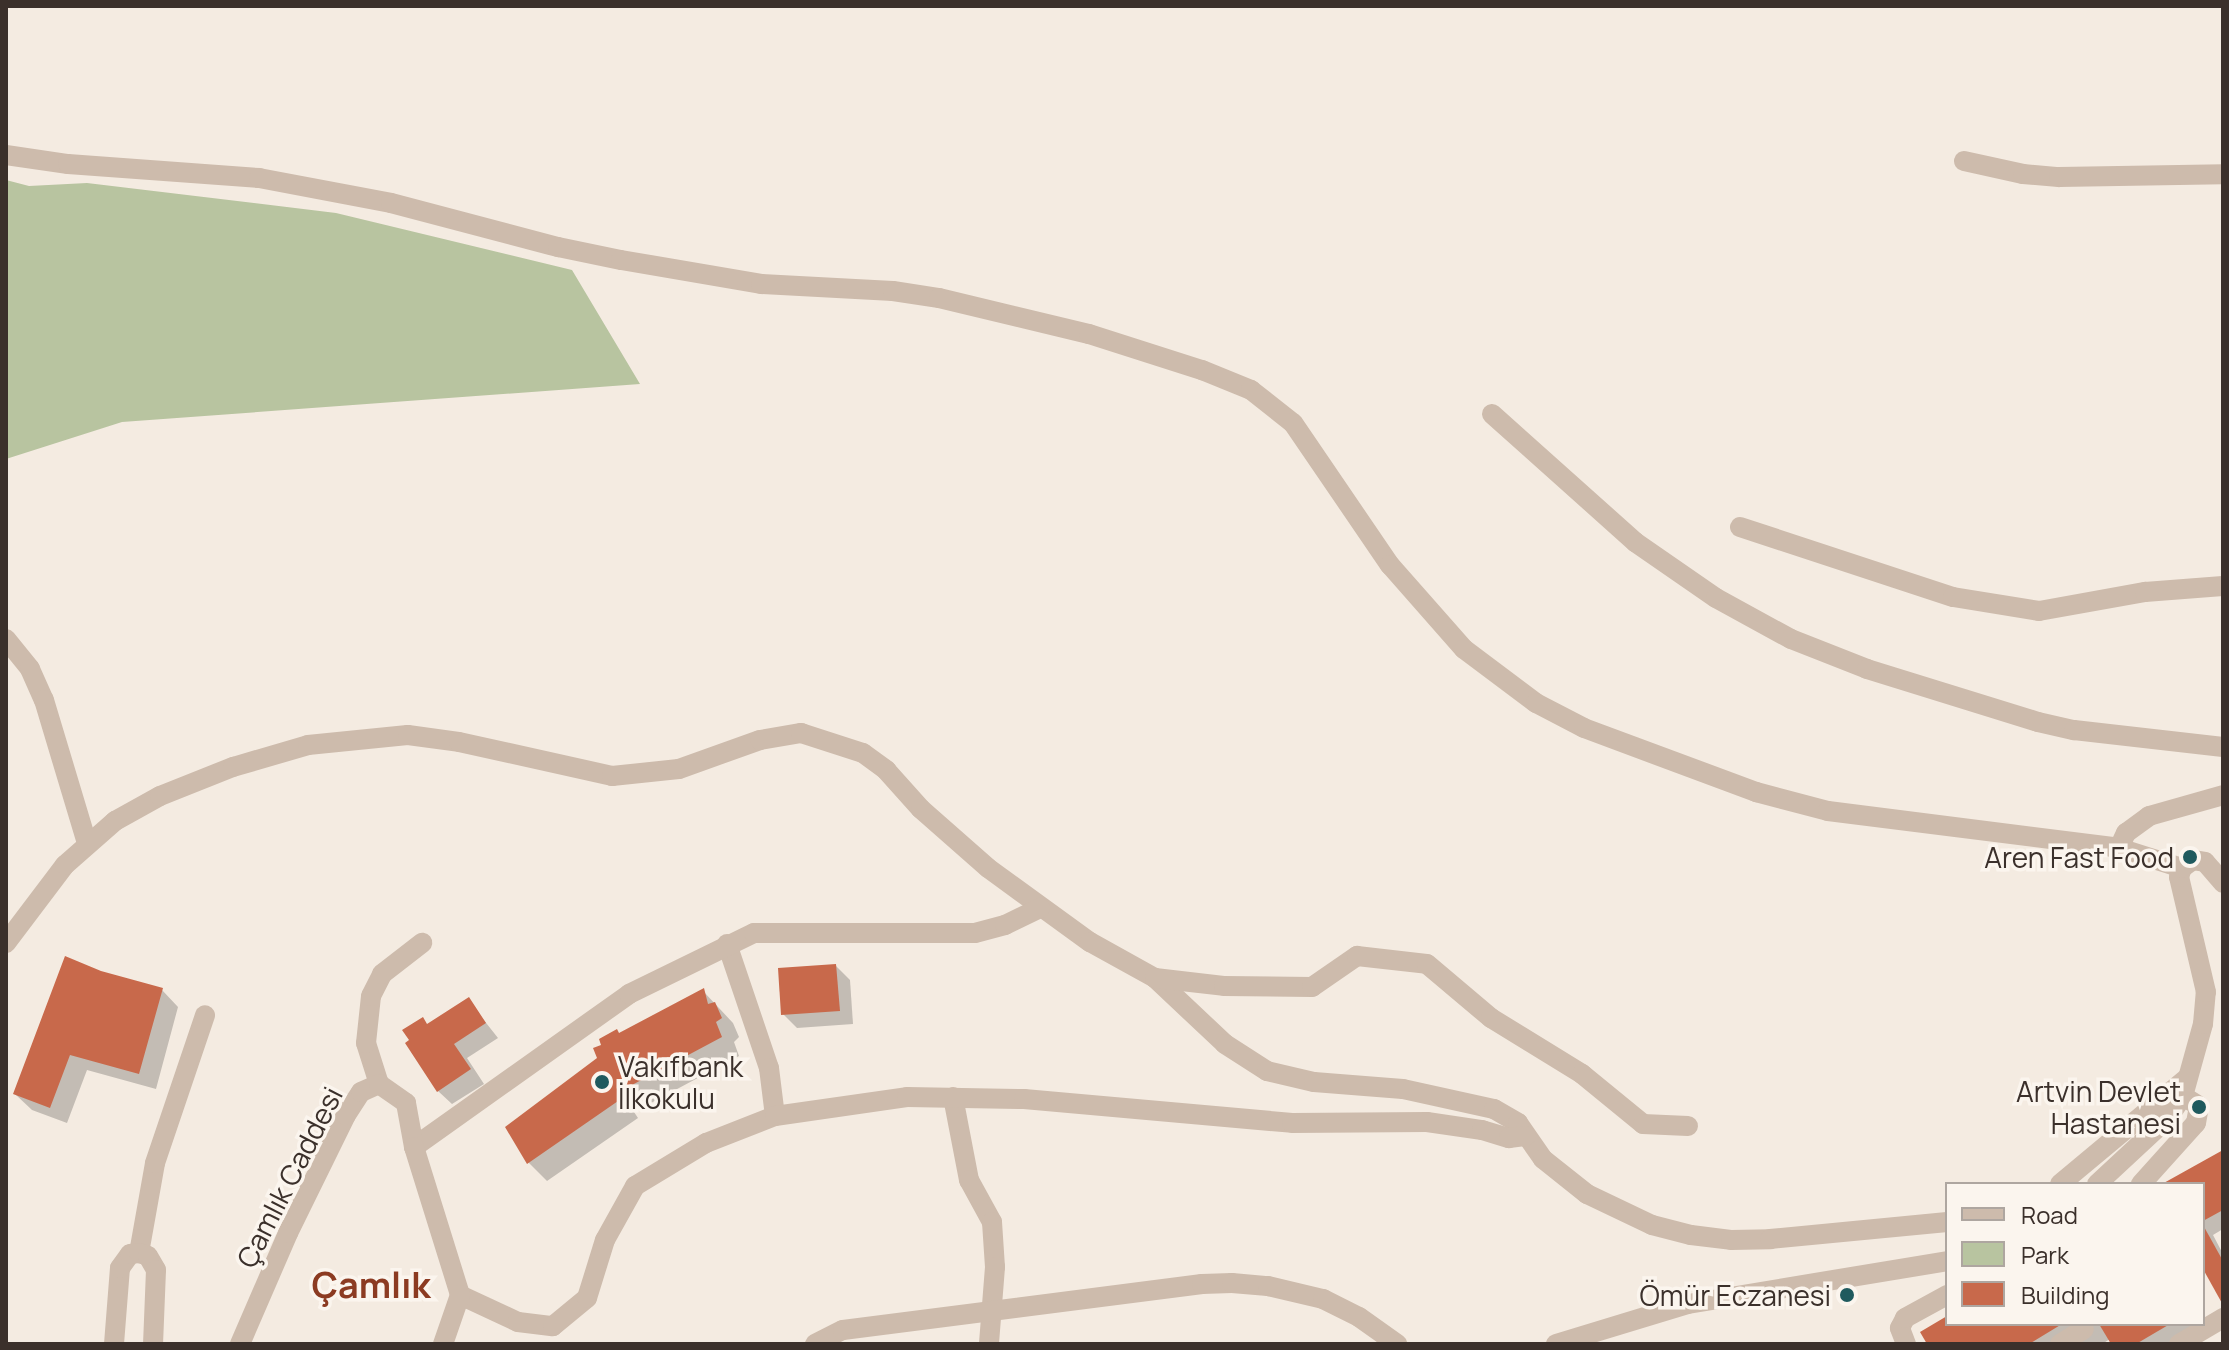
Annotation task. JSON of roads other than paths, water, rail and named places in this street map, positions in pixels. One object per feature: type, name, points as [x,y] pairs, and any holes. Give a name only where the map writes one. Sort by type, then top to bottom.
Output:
[{"type":"street","points":[[6,155],[68,164],[245,177],[331,189],[621,260],[761,284],[893,291],[983,306],[1188,365],[1251,390],[1293,423],[1390,565],[1437,622],[1503,681],[1584,728],[1756,792],[1828,811],[2119,848],[2182,868]]},
{"type":"street","points":[[1964,161],[2023,174],[2059,177],[2223,174]]},
{"type":"street","points":[[1492,414],[1635,542],[1716,598],[1791,639],[1867,669],[2038,722],[2074,730],[2223,747]]},
{"type":"street","points":[[1740,527],[1953,597],[2039,611],[2145,592],[2223,586]]},
{"type":"street","points":[[6,639],[30,669],[44,700],[87,843]]},
{"type":"street","points":[[6,943],[65,865],[115,821],[160,796],[233,767],[308,745],[408,735],[459,742],[612,776],[679,769],[760,740],[801,733],[863,753],[886,770],[921,809],[965,848],[1040,908],[1090,942],[1155,978],[1225,1044],[1267,1071],[1285,1078],[1403,1089],[1478,1105],[1507,1116],[1518,1123],[1543,1159],[1587,1194],[1652,1225],[1691,1235],[1731,1240],[1770,1239],[1945,1222]]},
{"type":"street","points":[[2119,848],[2126,833],[2149,816],[2223,795]]},
{"type":"street","points":[[2099,1182],[2168,1118],[2183,1096],[2192,1073],[2206,992],[2179,877],[2182,868],[2193,860],[2205,862],[2223,883]]},
{"type":"street","points":[[414,1147],[629,994],[754,933],[975,933],[1005,925],[1040,908]]},
{"type":"street","points":[[379,1084],[366,1043],[371,996],[382,974],[422,943]]},
{"type":"street","points":[[727,944],[769,1068],[775,1116]]},
{"type":"street","points":[[1155,978],[1224,986],[1312,987],[1357,956],[1427,964],[1491,1018],[1582,1074],[1643,1124],[1688,1126]]},
{"type":"street","points":[[139,1253],[155,1163],[205,1015]]},
{"type":"street","points":[[2062,1182],[2192,1073]]},
{"type":"street","name":"Çamlık Caddesi","points":[[240,1344],[288,1233],[346,1115],[361,1092],[379,1084],[406,1103],[414,1147],[460,1295]]},
{"type":"street","points":[[2143,1182],[2196,1123],[2199,1106],[2183,1096]]},
{"type":"street","points":[[443,1344],[460,1295],[518,1322],[553,1326],[587,1298],[605,1240],[635,1186],[706,1143],[775,1116],[907,1097],[953,1097],[1024,1099],[1292,1123],[1427,1122],[1482,1130],[1509,1138],[1526,1136]]},
{"type":"street","points":[[953,1097],[969,1180],[992,1222],[993,1311],[989,1344]]},
{"type":"street","points":[[114,1344],[120,1268],[130,1254],[139,1253],[148,1256],[156,1270],[153,1344]]},
{"type":"street","points":[[1556,1344],[1688,1304],[1945,1261]]},
{"type":"street","points":[[815,1344],[843,1330],[1202,1284],[1232,1283],[1268,1286],[1323,1299],[1359,1317],[1397,1344]]},
{"type":"street","points":[[1906,1344],[1900,1328],[1905,1318],[1945,1296]]},
{"type":"street","points":[[2179,1344],[2223,1318]]},
{"type":"street","points":[[2060,1344],[2084,1329]]},
{"type":"place","name":"Aren Fast Food","points":[[2190,857]]},
{"type":"place","name":"Vakıfbank İlkokulu","points":[[602,1082]]},
{"type":"place","name":"Artvin Devlet Hastanesi","points":[[2199,1107]]},
{"type":"place","name":"Ömür Eczanesi","points":[[1847,1295]]},
{"type":"district","name":"Çamlık","points":[[371,1285]]}]
